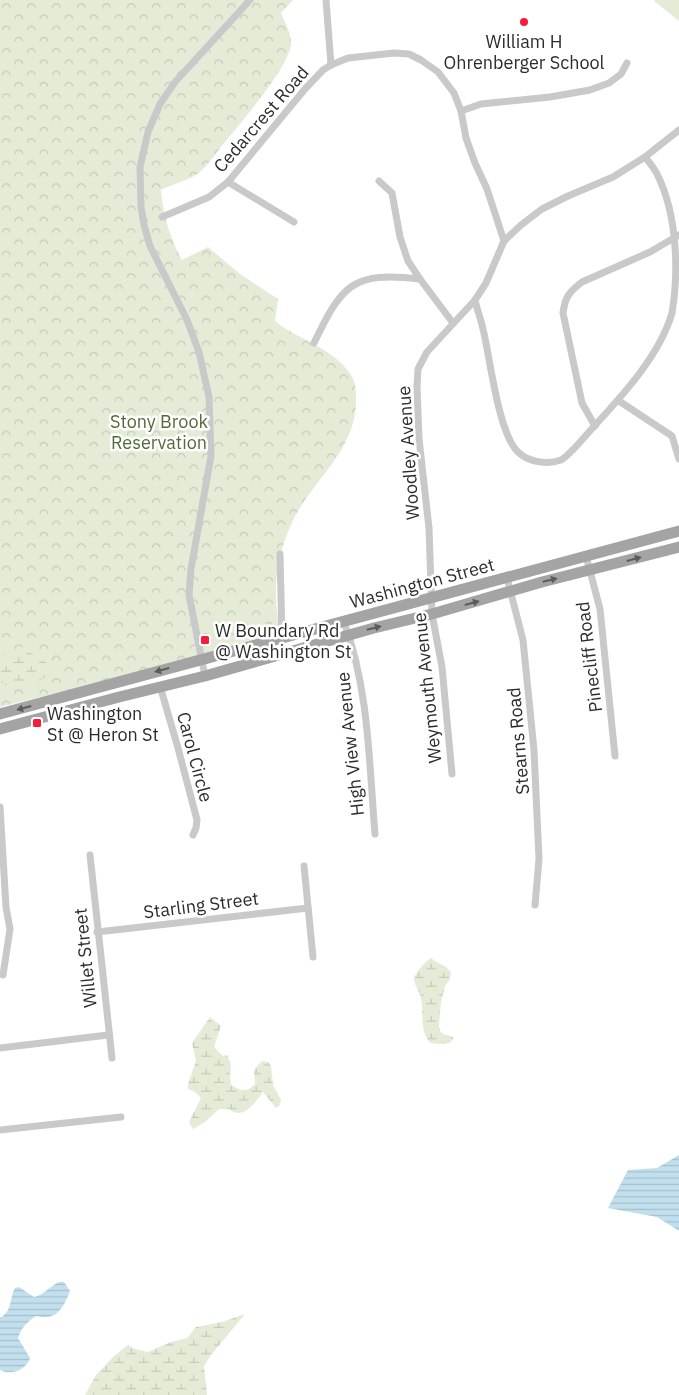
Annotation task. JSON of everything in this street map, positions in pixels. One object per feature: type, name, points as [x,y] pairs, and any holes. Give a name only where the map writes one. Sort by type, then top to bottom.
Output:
[{"type":"main road","name":"Washington Street","points":[[0,714],[679,531]]},
{"type":"main road","name":"Washington Street","points":[[0,729],[160,686],[205,676],[348,634],[432,614],[542,582],[679,547]]},
{"type":"street","points":[[205,676],[189,595],[191,569],[211,456],[208,397],[199,352],[187,320],[148,239],[140,207],[140,167],[148,132],[160,104],[175,82],[250,0]]},
{"type":"street","points":[[326,0],[331,65]]},
{"type":"street","name":"Cedarcrest Road","points":[[162,217],[209,197],[228,182],[323,70],[348,58],[394,53],[409,54],[438,72],[454,93],[462,111],[466,138],[487,189],[504,241]]},
{"type":"street","points":[[462,111],[481,104],[550,97],[590,90],[609,83],[621,74],[627,63]]},
{"type":"street","name":"Woodley Avenue","points":[[433,598],[429,528],[419,439],[418,369],[428,352],[474,300],[486,283],[504,241],[521,225],[542,210],[568,196],[613,178],[645,157],[679,130]]},
{"type":"street","points":[[474,300],[483,328],[494,385],[508,438],[517,451],[526,458],[543,463],[561,460],[618,401],[646,365],[672,313],[677,278],[677,236],[669,203],[657,174],[645,157]]},
{"type":"street","points":[[379,181],[392,193],[408,261],[453,323]]},
{"type":"street","points":[[228,182],[294,222]]},
{"type":"street","points":[[595,426],[582,403],[563,313],[565,299],[582,282],[650,252],[677,236]]},
{"type":"street","points":[[314,343],[337,300],[352,286],[369,278],[393,276],[420,279]]},
{"type":"street","points":[[618,401],[675,436],[679,459]]},
{"type":"street","points":[[280,554],[282,638]]},
{"type":"street","name":"Pinecliff Road","points":[[586,556],[600,609],[615,756]]},
{"type":"street","name":"Stearns Road","points":[[507,578],[523,640],[534,750],[539,822],[539,859],[535,905]]},
{"type":"street","name":"Weymouth Avenue","points":[[433,598],[432,614],[442,667],[452,774]]},
{"type":"street","name":"High View Avenue","points":[[344,622],[359,671],[375,834]]},
{"type":"street","name":"Carol Circle","points":[[160,686],[196,820],[196,828],[193,835]]},
{"type":"street","points":[[0,807],[6,907],[10,929],[3,975]]},
{"type":"street","name":"Willet Street","points":[[90,855],[112,1058]]},
{"type":"street","points":[[304,866],[314,957]]},
{"type":"street","name":"Starling Street","points":[[97,932],[308,908]]},
{"type":"street","points":[[0,1048],[108,1035]]},
{"type":"street","points":[[0,1130],[121,1117]]},
{"type":"green space","name":"Stony Brook Reservation","points":[[0,0],[293,0],[281,13],[291,41],[288,55],[282,67],[251,110],[203,170],[190,178],[161,190],[163,208],[174,243],[182,260],[208,247],[240,274],[278,299],[275,321],[294,334],[326,351],[344,366],[354,381],[356,401],[354,420],[340,452],[298,511],[285,541],[276,582],[277,609],[282,638],[0,707]]},
{"type":"green space","points":[[679,0],[679,21],[654,1]]},
{"type":"green space","points":[[21,647],[26,648],[29,652],[50,665],[51,670],[42,679],[31,684],[5,685],[0,679],[0,654],[10,655]]},
{"type":"green space","points":[[431,958],[451,972],[441,1002],[439,1026],[443,1034],[454,1037],[450,1043],[431,1043],[427,1039],[423,1028],[421,998],[414,979],[418,970]]},
{"type":"green space","points":[[210,1017],[221,1026],[214,1047],[223,1056],[227,1055],[231,1064],[231,1084],[240,1090],[246,1090],[255,1084],[254,1072],[256,1068],[262,1061],[268,1062],[271,1066],[273,1085],[281,1100],[280,1105],[276,1108],[263,1092],[243,1112],[219,1109],[205,1122],[193,1129],[189,1122],[201,1098],[195,1092],[188,1089],[196,1061],[192,1043]]},
{"type":"green space","points":[[245,1314],[204,1366],[207,1395],[85,1395],[96,1375],[113,1357],[128,1345],[148,1352],[171,1342],[187,1338],[196,1327],[222,1322]]},
{"type":"water","points":[[679,1155],[679,1231],[657,1217],[608,1208],[628,1170],[657,1168]]},
{"type":"water","points":[[59,1282],[64,1282],[70,1291],[65,1303],[54,1315],[49,1317],[36,1316],[25,1325],[19,1334],[18,1338],[30,1358],[28,1362],[18,1371],[4,1372],[0,1370],[0,1317],[8,1310],[15,1288],[19,1287],[34,1297]]},
{"type":"place","name":"William H Ohrenberger School","points":[[524,22]]},
{"type":"place","name":"W Boundary Rd @ Washington St","points":[[205,640]]},
{"type":"place","name":"Washington St @ Heron St","points":[[37,723]]}]
